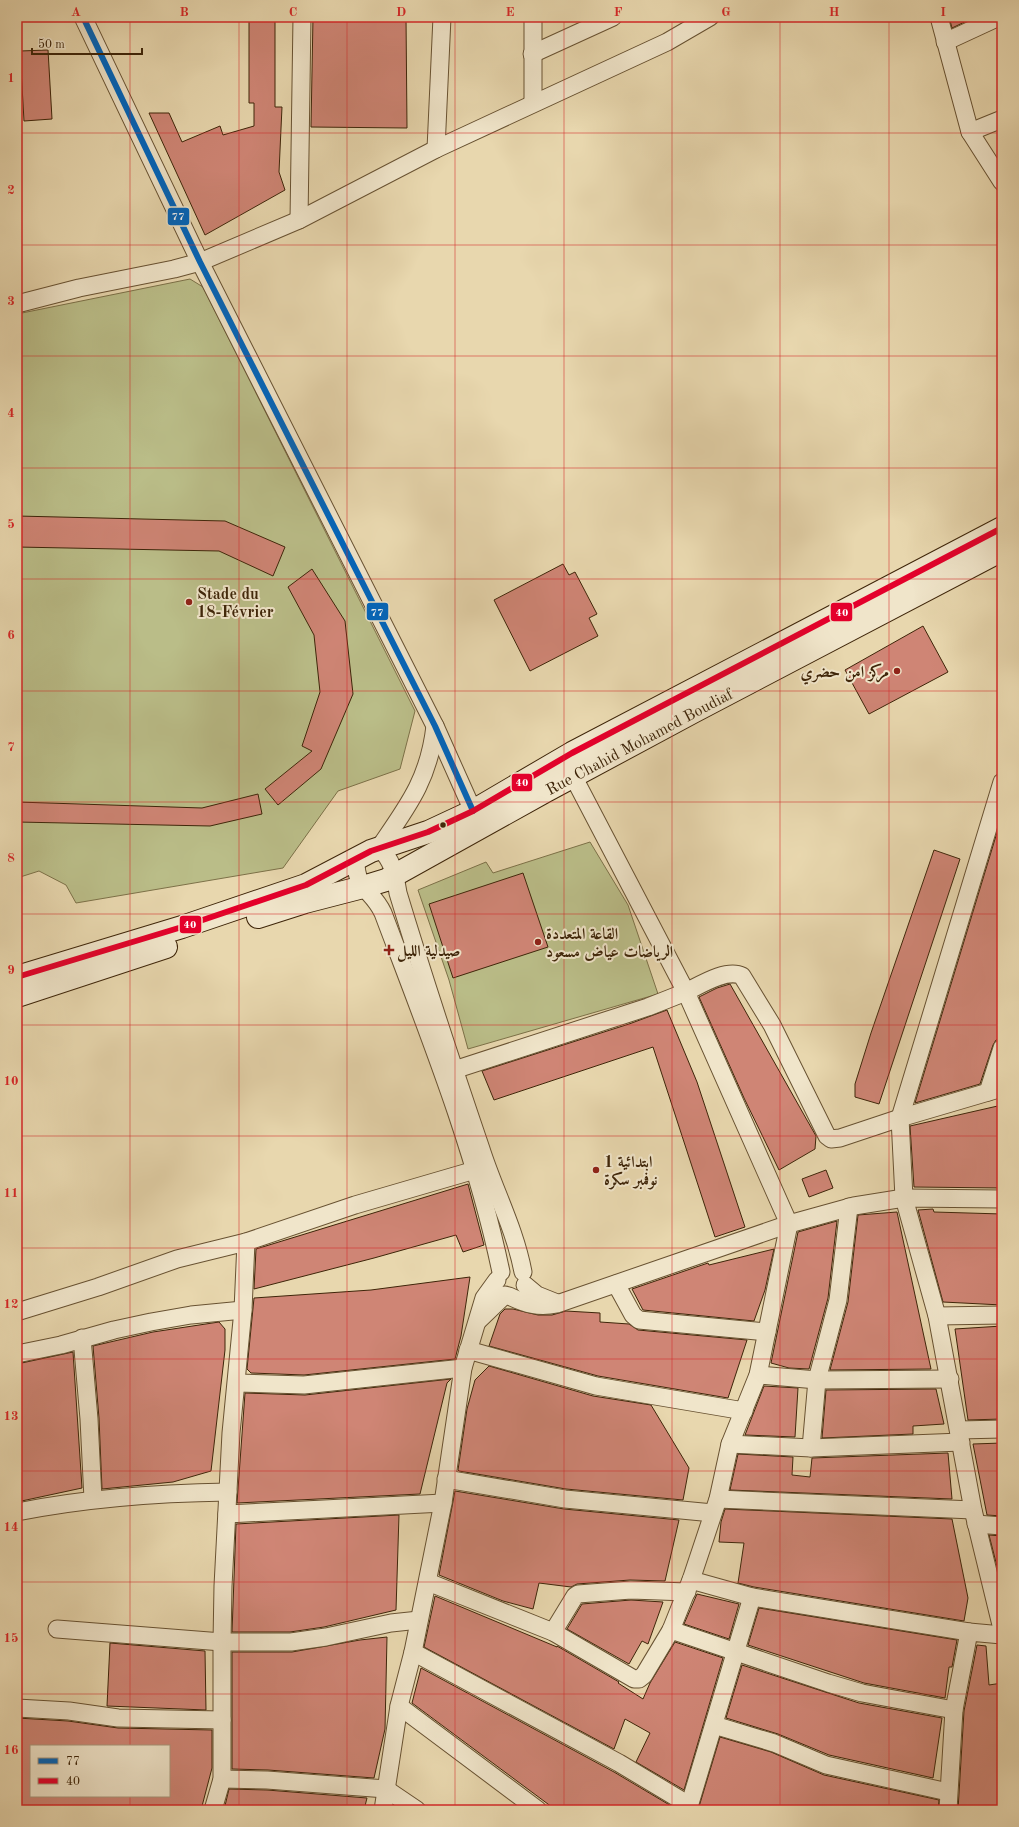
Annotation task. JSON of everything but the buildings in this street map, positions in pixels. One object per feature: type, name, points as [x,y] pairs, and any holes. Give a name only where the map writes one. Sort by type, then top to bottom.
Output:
[{"type":"main road","name":"Rue Chahid Mohamed Boudiaf","points":[[17,977],[182,927],[306,885],[379,848],[428,832],[473,811],[572,752],[1002,528]]},
{"type":"main road","name":"Rue Chahid Mohamed Boudiaf","points":[[17,996],[305,902],[377,883],[395,875],[573,776],[1002,550]]},
{"type":"street","points":[[83,17],[200,262],[435,726],[473,811]]},
{"type":"street","points":[[299,220],[302,17]]},
{"type":"street","points":[[436,149],[442,17]]},
{"type":"street","points":[[533,17],[533,103]]},
{"type":"street","points":[[532,54],[613,17]]},
{"type":"street","points":[[17,304],[79,288],[179,268],[200,262],[299,220],[436,149],[533,103],[633,59],[667,42],[710,17]]},
{"type":"street","points":[[939,17],[970,132],[1002,182]]},
{"type":"street","points":[[945,42],[999,17]]},
{"type":"street","points":[[970,132],[1002,119]]},
{"type":"street","points":[[435,726],[429,761],[418,788],[407,808],[379,848],[391,862],[398,893],[454,1070],[486,1165],[515,1240],[524,1279],[521,1292],[503,1286]]},
{"type":"street","points":[[428,1582],[553,1632],[631,1678],[637,1680],[644,1676],[671,1630],[689,1586],[716,1506],[730,1444],[758,1375],[789,1224],[686,992],[573,776]]},
{"type":"street","points":[[1002,782],[900,1118],[904,1198],[937,1316],[950,1378],[974,1517],[997,1590],[1002,1629]]},
{"type":"street","points":[[356,859],[357,877],[383,912],[443,1074],[475,1170],[491,1228],[503,1286],[532,1306],[557,1304],[789,1224],[849,1207],[904,1198],[1002,1199]]},
{"type":"street","points":[[454,1070],[648,1006],[686,992],[726,974],[735,973],[742,976],[772,1025],[829,1137],[840,1138],[900,1118],[995,1090],[1002,1048]]},
{"type":"street","points":[[17,1312],[98,1287],[177,1259],[246,1242],[355,1205],[475,1170]]},
{"type":"street","points":[[811,1448],[817,1380],[838,1300],[849,1207]]},
{"type":"street","points":[[213,1810],[222,1779],[222,1642],[227,1514],[231,1433],[243,1310],[246,1242]]},
{"type":"street","points":[[383,1810],[399,1706],[413,1652],[443,1503],[463,1368],[484,1298],[503,1286],[509,1267],[514,1267],[537,1295],[557,1304]]},
{"type":"street","points":[[616,1284],[633,1315],[639,1320],[767,1332]]},
{"type":"street","points":[[17,1354],[61,1345],[82,1338],[157,1321],[191,1315],[243,1310]]},
{"type":"street","points":[[937,1316],[1002,1315]]},
{"type":"street","points":[[82,1338],[89,1419],[93,1499]]},
{"type":"street","points":[[468,1350],[596,1386],[744,1411]]},
{"type":"street","points":[[237,1383],[304,1385],[463,1368]]},
{"type":"street","points":[[758,1375],[817,1380],[950,1378]]},
{"type":"street","points":[[730,1444],[811,1448],[960,1436],[1002,1429]]},
{"type":"street","points":[[446,1479],[565,1498],[974,1517],[1002,1526]]},
{"type":"street","points":[[17,1512],[93,1499],[228,1492]]},
{"type":"street","points":[[227,1514],[443,1503]]},
{"type":"street","points":[[553,1632],[575,1596],[578,1594],[689,1586],[968,1632],[1002,1635]]},
{"type":"street","points":[[413,1652],[619,1763],[688,1807],[752,1597]]},
{"type":"street","points":[[57,1629],[222,1642],[305,1641],[391,1623],[419,1620]]},
{"type":"street","points":[[671,1630],[828,1684],[862,1693],[954,1710]]},
{"type":"street","points":[[948,1810],[954,1710],[968,1632]]},
{"type":"street","points":[[399,1706],[538,1810]]},
{"type":"street","points":[[17,1708],[69,1711],[118,1718],[222,1720]]},
{"type":"street","points":[[714,1725],[774,1743],[826,1765],[948,1792]]},
{"type":"street","points":[[222,1779],[267,1780],[386,1789],[417,1810]]},
{"type":"green space","name":"Stade du 18-Février","points":[[190,279],[203,287],[415,711],[400,769],[338,791],[283,868],[76,903],[66,885],[39,871],[17,878],[17,314]]},
{"type":"green space","name":"القاعة المتعددة الرياضات عياض مسعود","points":[[590,842],[628,905],[658,994],[468,1049],[449,980],[418,890],[486,862],[493,873]]},
{"type":"transit line","name":"77","points":[[83,17],[200,262],[435,726],[473,811]]},
{"type":"transit line","name":"40","points":[[17,977],[182,927],[306,885],[371,851],[428,832],[473,811],[572,753],[1002,528]]},
{"type":"place","name":"Stade du 18-Février","points":[[189,602]]},
{"type":"place","name":"مركز امن حضري","points":[[897,671]]},
{"type":"place","name":"القاعة المتعددة الرياضات عياض مسعود","points":[[538,942]]},
{"type":"place","name":"صيدلية الليل","points":[[389,950]]},
{"type":"place","name":"ابتدائية 1 نوفمبر سكرة","points":[[596,1170]]}]
